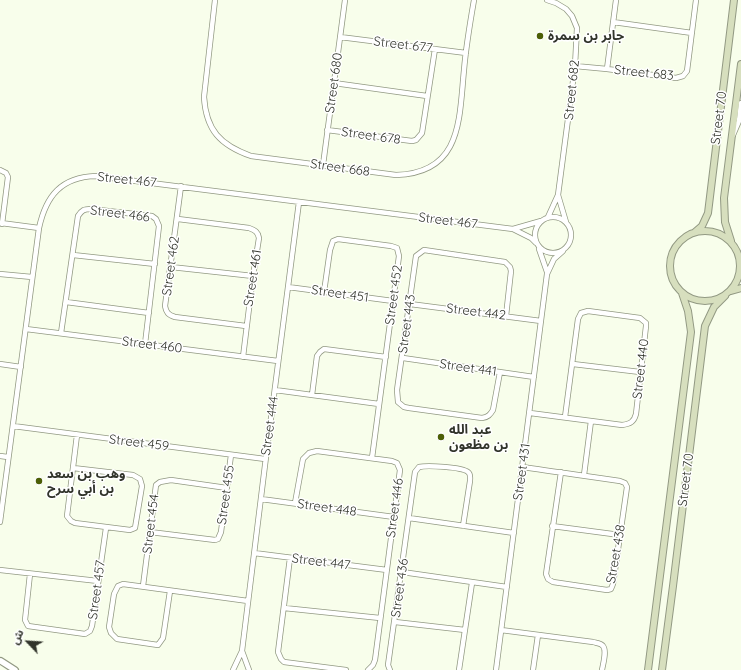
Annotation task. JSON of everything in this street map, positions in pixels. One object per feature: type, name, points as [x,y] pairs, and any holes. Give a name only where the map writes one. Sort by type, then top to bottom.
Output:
[{"type":"main road","name":"Street 70","points":[[695,232],[705,222],[708,213],[734,0]]},
{"type":"main road","name":"Street 70","points":[[733,244],[725,222],[723,210],[741,64]]},
{"type":"main road","points":[[712,231],[727,238],[733,244],[739,254],[740,272],[737,282],[731,291],[725,296],[714,301],[703,302],[692,300],[682,293],[673,280],[670,270],[670,259],[674,249],[681,241],[695,232],[712,231]]},
{"type":"main road","points":[[731,291],[741,288]]},
{"type":"main road","name":"Street 70","points":[[648,670],[691,332],[688,311],[682,293]]},
{"type":"main road","name":"Street 70","points":[[662,670],[705,326],[714,307],[725,296]]},
{"type":"street","name":"Street 668","points":[[215,0],[204,97],[204,109],[213,131],[219,139],[229,147],[251,156],[386,174],[407,175],[422,171],[440,160],[446,153],[456,135],[474,0]]},
{"type":"street","name":"Street 680","points":[[324,165],[327,130],[345,0]]},
{"type":"street","name":"Street 682","points":[[547,0],[566,9],[577,28],[576,66],[558,195],[548,217]]},
{"type":"street","points":[[607,69],[616,0]]},
{"type":"street","name":"Street 683","points":[[576,66],[676,78],[683,76],[687,71],[696,0]]},
{"type":"street","points":[[614,22],[692,33]]},
{"type":"street","name":"Street 677","points":[[340,37],[466,53]]},
{"type":"street","name":"Street 678","points":[[327,130],[412,141],[416,140],[422,132],[435,49]]},
{"type":"street","points":[[334,83],[427,96]]},
{"type":"street","points":[[731,138],[739,121],[741,103]]},
{"type":"street","points":[[0,170],[6,173],[8,177],[1,224],[39,228]]},
{"type":"street","name":"Street 467","points":[[0,522],[39,228],[44,209],[51,196],[68,182],[76,179],[96,176],[513,229],[531,238],[537,244]]},
{"type":"street","name":"Street 462","points":[[181,186],[178,219],[165,306],[166,310],[168,314],[175,317],[246,326]]},
{"type":"street","name":"Street 682","points":[[558,195],[566,222]]},
{"type":"street","name":"Street 444","points":[[233,670],[242,651],[265,459],[299,202]]},
{"type":"street","name":"Street 466","points":[[61,334],[78,216],[81,211],[91,209],[152,216],[156,219],[159,226],[144,344]]},
{"type":"street","points":[[548,217],[558,217],[566,222],[570,228],[570,240],[568,246],[563,251],[549,253],[542,250],[537,244],[534,234],[538,224],[548,217]]},
{"type":"street","name":"Street 461","points":[[178,219],[249,228],[256,232],[259,238],[243,357]]},
{"type":"street","name":"Street 467","points":[[513,229],[541,221]]},
{"type":"street","name":"Street 452","points":[[324,292],[330,250],[333,241],[338,239],[397,248],[399,256],[372,458]]},
{"type":"street","name":"Street 431","points":[[537,244],[542,255],[547,274]]},
{"type":"street","name":"Street 443","points":[[500,372],[493,410],[486,417],[482,418],[409,408],[404,407],[398,402],[397,395],[416,256],[424,250],[499,260],[508,264],[511,271],[506,316]]},
{"type":"street","name":"Street 431","points":[[496,670],[547,274],[554,259],[563,251]]},
{"type":"street","points":[[73,255],[155,264]]},
{"type":"street","points":[[171,267],[253,276]]},
{"type":"street","points":[[0,274],[32,277]]},
{"type":"street","name":"Street 451","points":[[288,287],[393,301]]},
{"type":"street","points":[[66,302],[149,313]]},
{"type":"street","name":"Street 442","points":[[410,304],[541,321]]},
{"type":"street","name":"Street 440","points":[[530,413],[622,425],[628,425],[632,422],[636,414],[646,326],[644,321],[635,317],[588,311],[581,313],[579,316],[565,417]]},
{"type":"street","name":"Street 460","points":[[26,329],[278,361]]},
{"type":"street","points":[[312,395],[317,356],[324,349],[386,356]]},
{"type":"street","name":"Street 441","points":[[403,358],[534,377]]},
{"type":"street","points":[[0,364],[21,367]]},
{"type":"street","points":[[573,364],[640,372]]},
{"type":"street","points":[[275,390],[379,404]]},
{"type":"street","points":[[584,475],[591,421]]},
{"type":"street","name":"Street 459","points":[[13,426],[265,459]]},
{"type":"street","points":[[73,468],[133,475],[140,480],[142,486],[135,528],[130,530],[75,523],[67,516],[77,435]]},
{"type":"street","name":"Street 446","points":[[295,503],[303,459],[308,453],[317,451],[372,458],[392,461],[397,463],[399,466],[400,470],[375,660],[373,665],[368,670]]},
{"type":"street","name":"Street 455","points":[[150,532],[215,540],[218,539],[221,532],[231,455]]},
{"type":"street","points":[[0,456],[8,457]]},
{"type":"street","name":"Street 436","points":[[390,670],[388,665],[409,518],[416,472],[419,467],[425,466],[459,469],[468,472],[470,476],[463,526]]},
{"type":"street","name":"Street 438","points":[[523,468],[561,472],[584,475],[625,483],[627,487],[614,584],[612,589],[607,590],[553,582],[548,579],[546,574],[561,472]]},
{"type":"street","name":"Street 454","points":[[143,586],[156,486],[160,482],[171,480],[226,488]]},
{"type":"street","name":"Street 448","points":[[261,499],[394,517]]},
{"type":"street","points":[[409,518],[514,532]]},
{"type":"street","points":[[552,526],[620,536]]},
{"type":"street","name":"Street 457","points":[[30,574],[25,620],[28,626],[85,634],[92,626],[106,528]]},
{"type":"street","name":"Street 447","points":[[254,553],[387,570]]},
{"type":"street","points":[[290,558],[278,652],[281,659],[284,662],[346,670]]},
{"type":"street","points":[[0,570],[98,581]]},
{"type":"street","points":[[402,572],[507,587]]},
{"type":"street","points":[[460,670],[472,583]]},
{"type":"street","points":[[170,591],[163,638],[158,645],[117,639],[114,637],[109,626],[115,589],[123,584],[248,601]]},
{"type":"street","points":[[284,608],[380,618]]},
{"type":"street","points":[[395,622],[465,630]]},
{"type":"street","points":[[501,630],[599,644],[603,646],[605,650],[602,670]]},
{"type":"street","points":[[533,670],[538,635]]},
{"type":"street","name":"Street 444","points":[[242,651],[249,670]]},
{"type":"street","points":[[0,660],[3,670]]},
{"type":"street","points":[[0,660],[15,670]]},
{"type":"place","name":"جابر بن سمرة","points":[[540,36]]},
{"type":"place","name":"عبد الله بن مظعون","points":[[441,437]]},
{"type":"place","name":"وهب بن سعد بن أبي سرح","points":[[39,481]]}]
